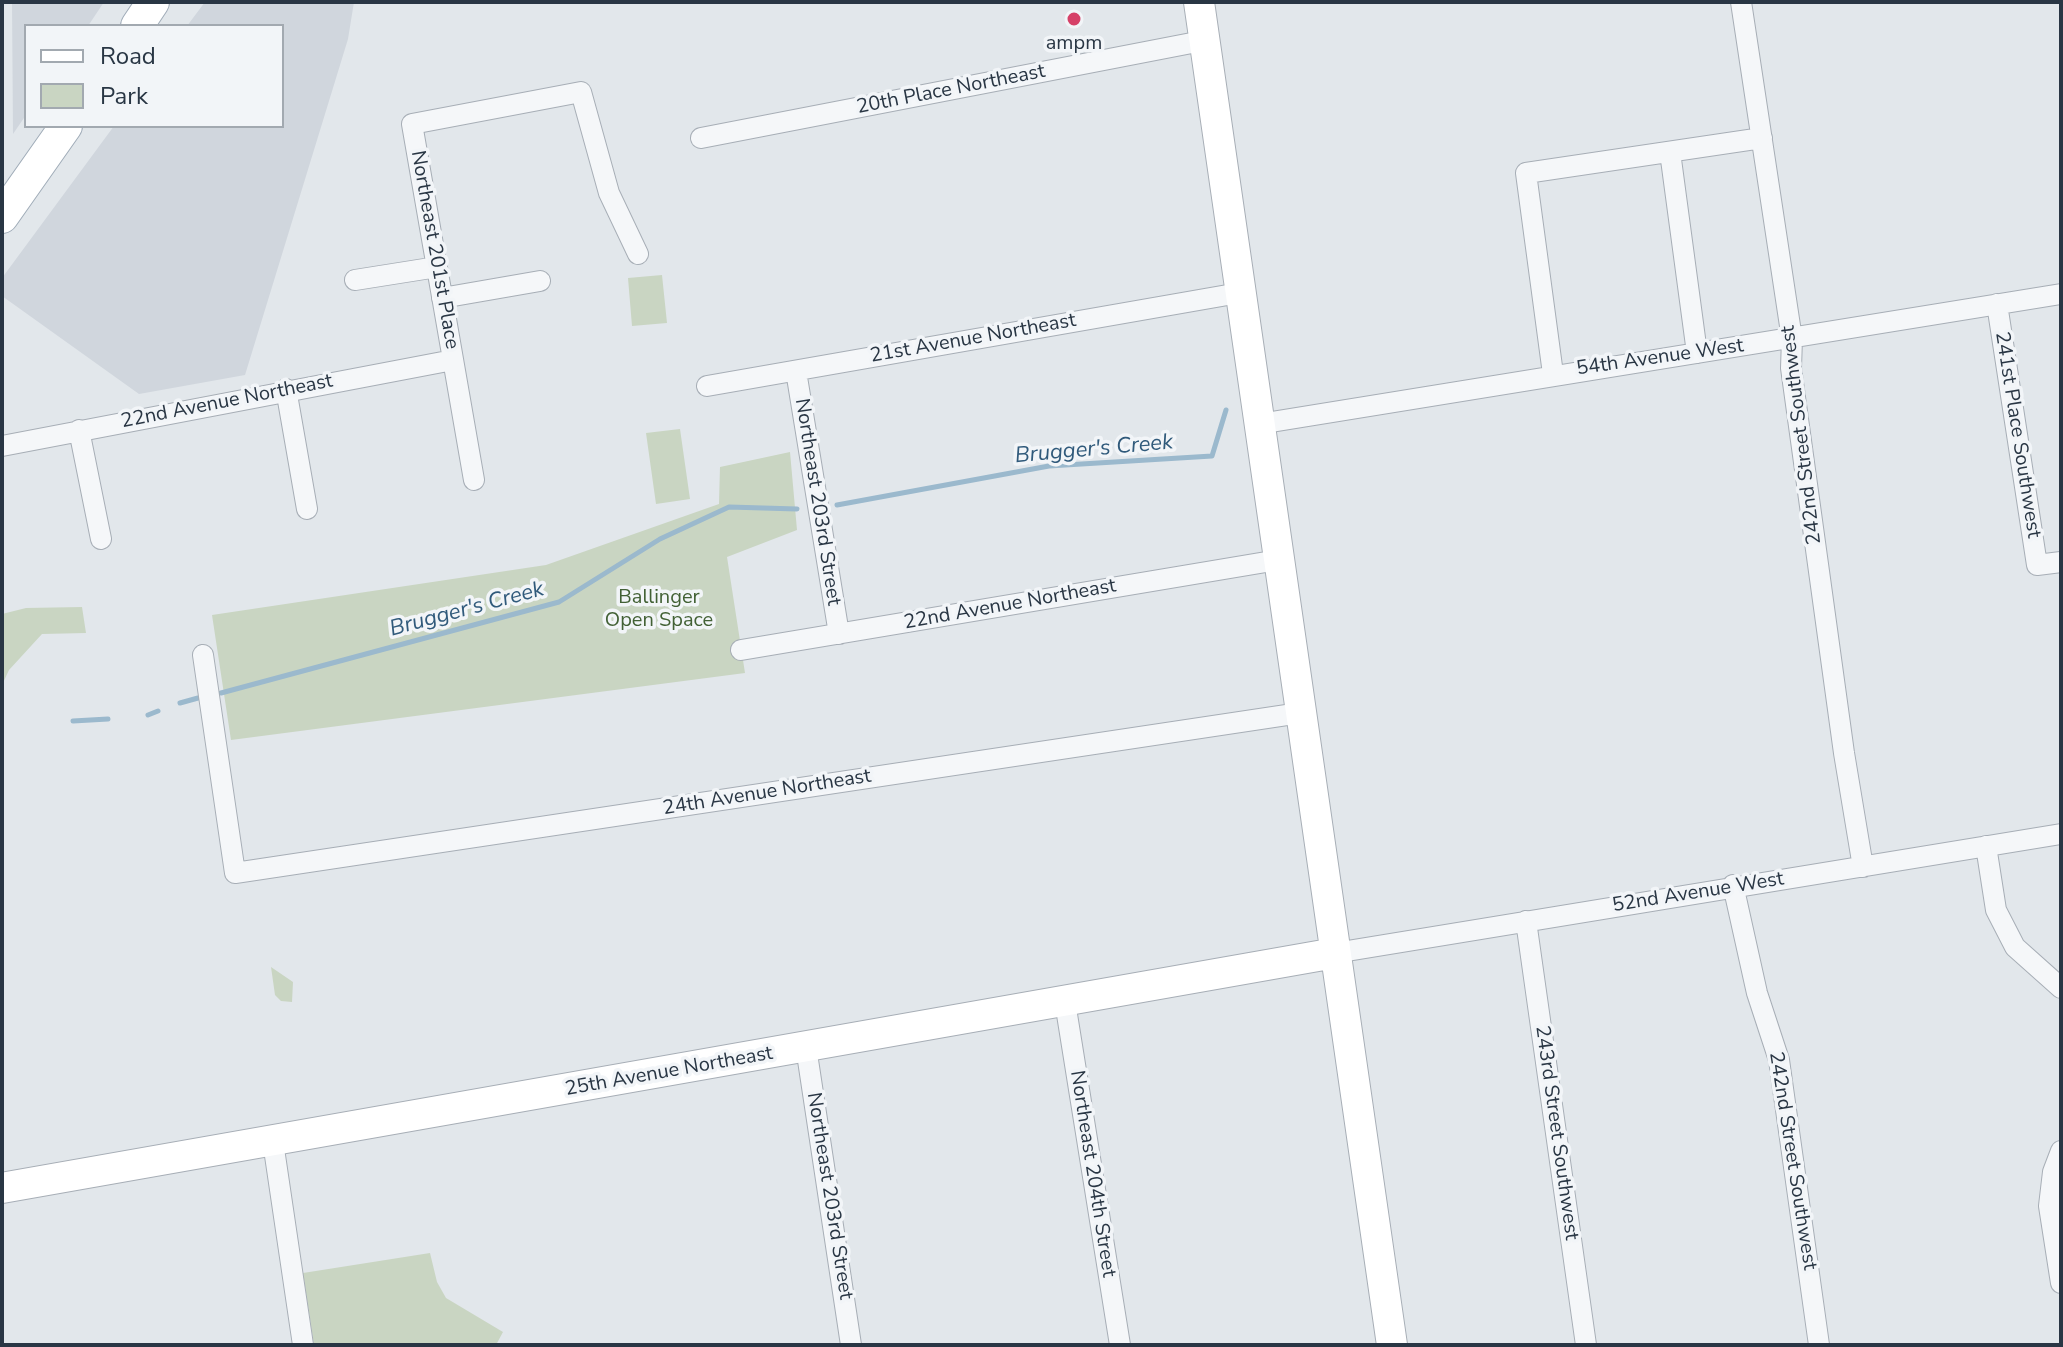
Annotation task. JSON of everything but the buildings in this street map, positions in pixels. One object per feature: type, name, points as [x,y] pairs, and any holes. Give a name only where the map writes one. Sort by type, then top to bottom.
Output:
[{"type":"main road","points":[[138,24],[153,2]]},
{"type":"main road","points":[[1199,2],[1202,41],[1392,1345]]},
{"type":"main road","points":[[2,217],[65,128]]},
{"type":"main road","name":"25th Avenue Northeast","points":[[2,1188],[1335,953]]},
{"type":"street","name":"242nd Street Southwest","points":[[1741,2],[1792,339],[1793,383],[1863,867]]},
{"type":"street","name":"20th Place Northeast","points":[[701,138],[1202,41]]},
{"type":"street","name":"Northeast 201st Place","points":[[474,480],[412,124],[581,92],[609,193],[638,254]]},
{"type":"street","points":[[1553,374],[1526,173],[1762,138]]},
{"type":"street","points":[[1670,152],[1697,353]]},
{"type":"street","points":[[355,280],[437,267]]},
{"type":"street","points":[[442,298],[540,281]]},
{"type":"street","name":"21st Avenue Northeast","points":[[707,386],[1239,293]]},
{"type":"street","name":"54th Avenue West","points":[[1259,424],[2061,294]]},
{"type":"street","name":"241st Place Southwest","points":[[1997,304],[2037,565],[2061,562]]},
{"type":"street","name":"22nd Avenue Northeast","points":[[2,446],[286,389],[453,360]]},
{"type":"street","name":"Northeast 203rd Street","points":[[796,371],[839,634]]},
{"type":"street","points":[[286,389],[307,509]]},
{"type":"street","points":[[79,430],[101,539]]},
{"type":"street","name":"22nd Avenue Northeast","points":[[741,650],[1278,560]]},
{"type":"street","name":"24th Avenue Northeast","points":[[203,655],[235,873],[1300,713]]},
{"type":"street","name":"52nd Avenue West","points":[[1335,953],[1733,885],[2061,834]]},
{"type":"street","points":[[1986,846],[1996,910],[2015,947],[2061,988]]},
{"type":"street","name":"242nd Street Southwest","points":[[1733,885],[1757,993],[1779,1060],[1819,1345]]},
{"type":"street","name":"243rd Street Southwest","points":[[1526,921],[1586,1345]]},
{"type":"street","name":"Northeast 204th Street","points":[[1065,1002],[1120,1345]]},
{"type":"street","name":"Northeast 203rd Street","points":[[806,1047],[851,1345]]},
{"type":"street","points":[[273,1142],[303,1345]]},
{"type":"street","points":[[2060,1272],[2049,1206],[2053,1172],[2061,1151]]},
{"type":"shaded area","points":[[12,2],[104,2],[89,24],[24,24],[24,118],[13,134]]},
{"type":"shaded area","points":[[205,2],[354,2],[348,39],[245,375],[139,394],[2,296],[2,278],[113,128],[284,128],[284,24],[188,24]]},
{"type":"green space","points":[[662,275],[667,323],[632,326],[628,278]]},
{"type":"green space","points":[[680,429],[690,499],[656,504],[646,433]]},
{"type":"green space","name":"Ballinger Open Space","points":[[790,452],[797,530],[727,557],[745,673],[231,740],[212,615],[546,565],[719,504],[720,467]]},
{"type":"green space","points":[[82,607],[86,633],[42,634],[9,670],[2,685],[2,614],[26,608]]},
{"type":"green space","points":[[271,967],[293,982],[292,1002],[281,1001],[275,995]]},
{"type":"green space","points":[[430,1253],[437,1282],[446,1298],[503,1332],[496,1345],[314,1345],[303,1273]]},
{"type":"waterway","name":"Brugger's Creek","points":[[837,505],[1049,466],[1212,456],[1226,410]]},
{"type":"waterway","name":"Brugger's Creek","points":[[221,693],[559,602],[660,539],[729,507],[797,509]]},
{"type":"waterway","name":"Brugger's Creek","points":[[180,703],[198,698]]},
{"type":"waterway","name":"Brugger's Creek","points":[[148,715],[158,711]]},
{"type":"waterway","name":"Brugger's Creek","points":[[73,721],[108,719]]},
{"type":"place","name":"ampm","points":[[1074,19]]}]
